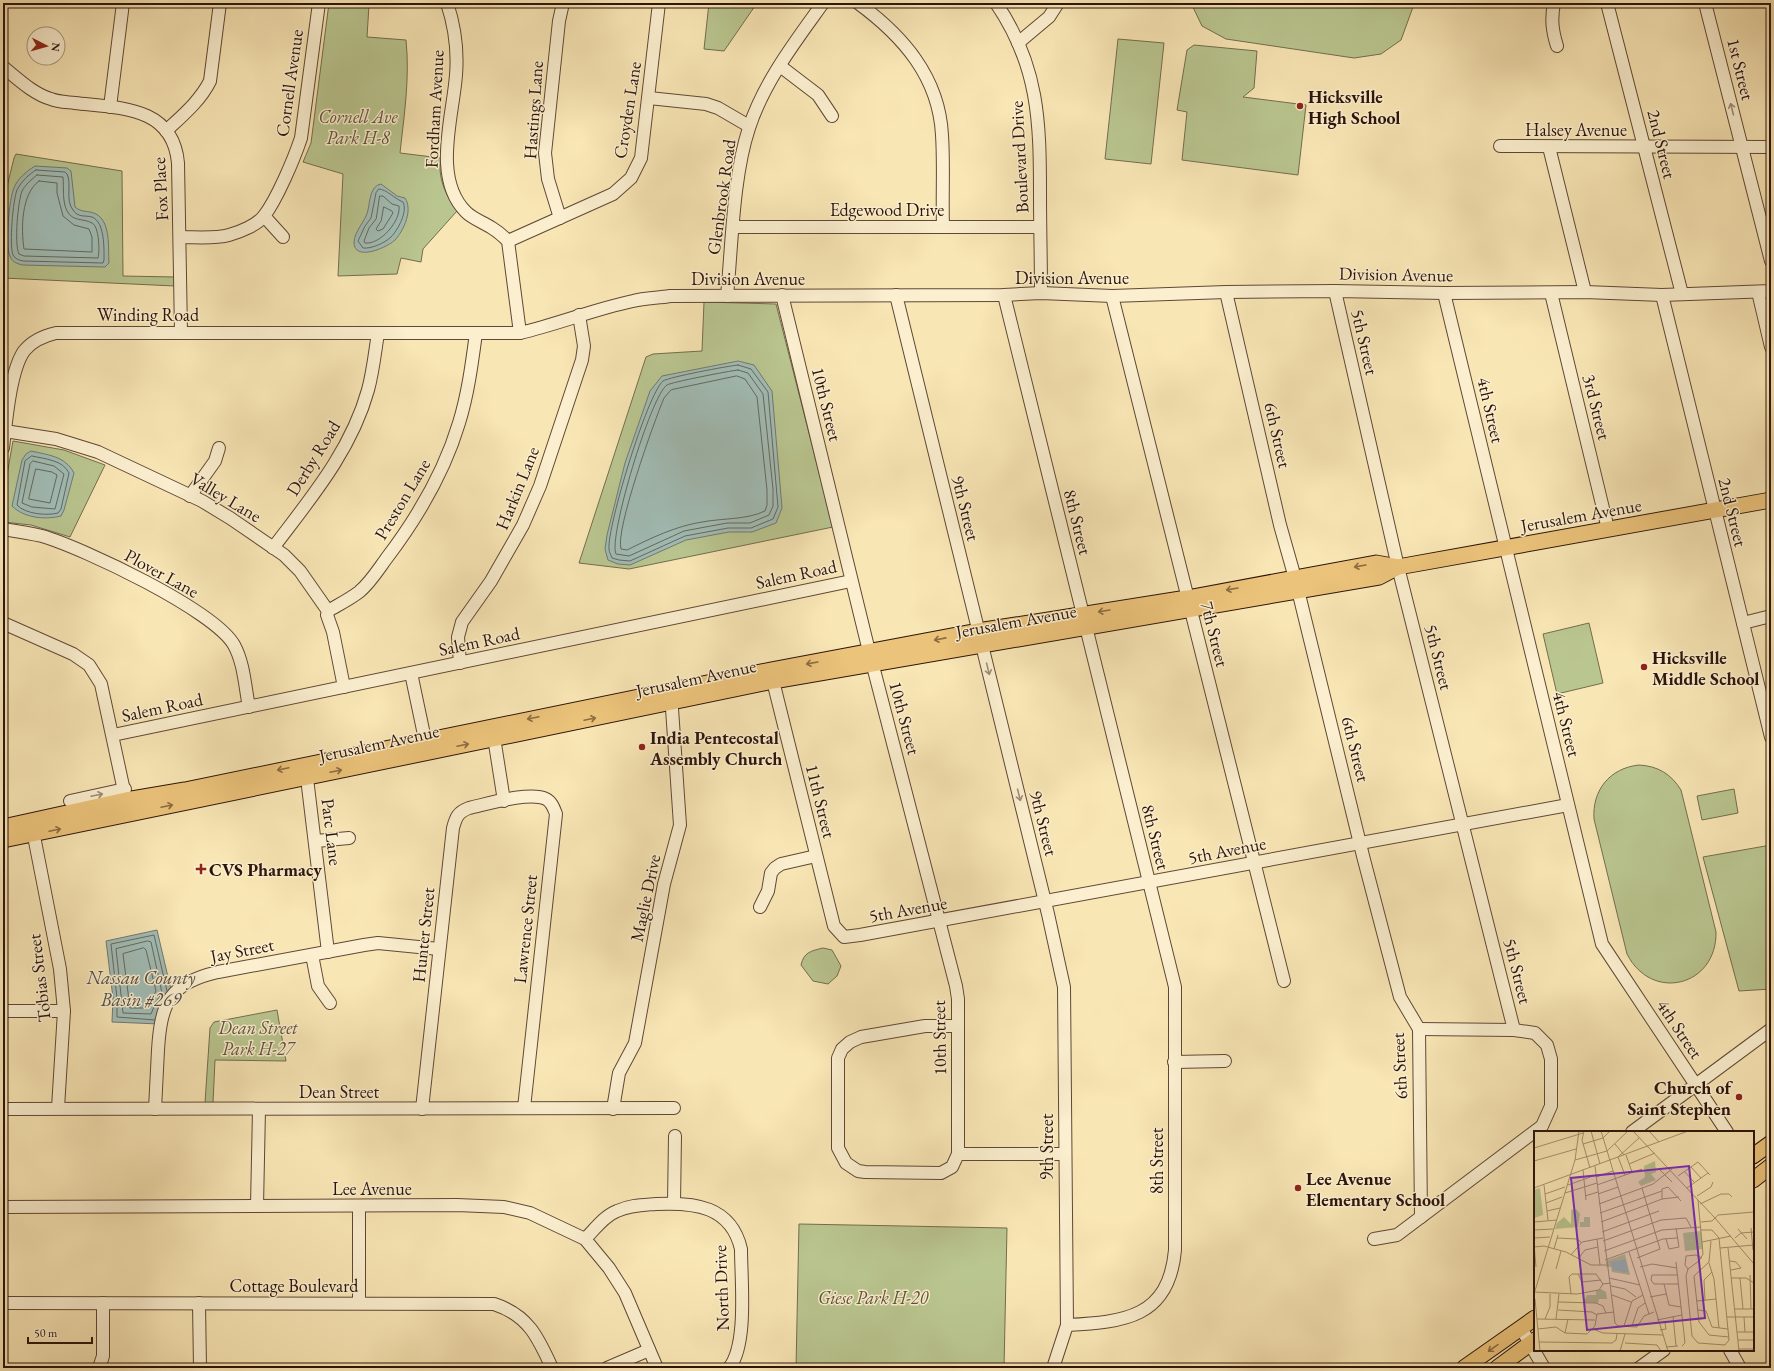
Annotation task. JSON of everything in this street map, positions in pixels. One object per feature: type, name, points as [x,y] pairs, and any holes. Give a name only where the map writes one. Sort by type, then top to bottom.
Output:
[{"type":"main road","name":"Jerusalem Avenue","points":[[3,827],[32,827],[671,696],[871,658],[978,631],[1085,621],[1188,604],[1297,584],[1376,563],[1398,567],[1771,500]]},
{"type":"main road","name":"Jerusalem Avenue","points":[[871,658],[982,646],[1085,621]]},
{"type":"main road","name":"Jerusalem Avenue","points":[[3,840],[32,827],[126,794],[185,790],[306,771]]},
{"type":"main road","points":[[1754,1155],[1771,1143]]},
{"type":"main road","points":[[1754,1176],[1771,1166]]},
{"type":"main road","points":[[1464,1368],[1534,1319]]},
{"type":"main road","points":[[1497,1368],[1533,1342]]},
{"type":"street","points":[[110,107],[123,3]]},
{"type":"street","points":[[166,131],[194,105],[205,91],[210,81],[220,3]]},
{"type":"street","name":"Cornell Avenue","points":[[180,237],[218,237],[230,235],[249,227],[264,216],[295,156],[301,138],[319,3]]},
{"type":"street","name":"Fordham Avenue","points":[[447,3],[453,21],[456,48],[456,74],[446,165],[449,186],[456,199],[466,212],[478,221],[492,228],[508,241]]},
{"type":"street","name":"Hastings Lane","points":[[560,218],[548,179],[545,154],[559,21],[563,3]]},
{"type":"street","name":"Croyden Lane","points":[[508,241],[613,194],[631,178],[641,158],[659,3]]},
{"type":"street","name":"Glenbrook Road","points":[[727,296],[740,166],[750,126],[766,87],[791,46],[823,3]]},
{"type":"street","points":[[858,3],[898,36],[914,56],[926,76],[938,107],[942,134],[943,227]]},
{"type":"street","name":"Boulevard Drive","points":[[996,3],[1018,43],[1030,76],[1038,118],[1041,293]]},
{"type":"street","points":[[1018,43],[1044,21],[1058,3]]},
{"type":"street","points":[[1554,3],[1552,29],[1556,46]]},
{"type":"street","name":"2nd Street","points":[[1607,3],[1682,294]]},
{"type":"street","name":"1st Street","points":[[1705,3],[1771,261]]},
{"type":"street","points":[[780,66],[818,95],[832,116]]},
{"type":"street","name":"Fox Place","points":[[5,73],[52,100],[110,107],[143,113],[152,118],[171,138],[177,153],[181,332]]},
{"type":"street","points":[[649,98],[706,104],[718,108],[750,126]]},
{"type":"street","name":"Halsey Avenue","points":[[1500,146],[1771,147]]},
{"type":"street","points":[[1549,147],[1585,292]]},
{"type":"street","points":[[264,216],[283,237]]},
{"type":"street","name":"Edgewood Drive","points":[[733,227],[1040,227]]},
{"type":"street","points":[[508,241],[520,333]]},
{"type":"street","name":"Division Avenue","points":[[378,333],[520,333],[551,326],[579,315],[635,300],[670,296],[1004,295],[1041,293],[1112,296],[1226,292],[1335,291],[1444,293],[1585,292],[1662,295],[1771,291]]},
{"type":"street","name":"5th Street","points":[[1335,291],[1398,567],[1514,1030]]},
{"type":"street","name":"6th Street","points":[[1226,292],[1280,525],[1297,584],[1360,844],[1400,997],[1419,1030],[1421,1217]]},
{"type":"street","name":"3rd Street","points":[[1551,292],[1608,529]]},
{"type":"street","points":[[1758,292],[1771,347]]},
{"type":"street","name":"4th Street","points":[[1444,293],[1602,944],[1727,1131]]},
{"type":"street","name":"10th Street","points":[[782,295],[871,658],[956,986],[958,1026],[958,1154]]},
{"type":"street","name":"9th Street","points":[[896,295],[1045,903],[1064,987],[1064,1154],[1067,1324],[1053,1368]]},
{"type":"street","name":"8th Street","points":[[1004,295],[1175,987],[1174,1250],[1170,1276],[1158,1297],[1138,1313],[1120,1320],[1067,1324]]},
{"type":"street","name":"2nd Street","points":[[1662,295],[1714,510],[1768,715],[1771,737]]},
{"type":"street","name":"7th Street","points":[[1112,296],[1188,604],[1284,980]]},
{"type":"street","name":"Harkin Lane","points":[[460,663],[458,637],[462,622],[513,544],[540,486],[582,360],[584,346],[579,315]]},
{"type":"street","name":"Winding Road","points":[[3,448],[6,408],[19,360],[25,351],[36,340],[56,332],[378,333]]},
{"type":"street","name":"Derby Road","points":[[273,548],[317,490],[345,448],[368,391],[378,333]]},
{"type":"street","name":"Preston Lane","points":[[328,610],[351,598],[368,583],[406,533],[430,493],[441,472],[459,423],[468,386],[476,333]]},
{"type":"street","name":"Valley Lane","points":[[5,431],[56,439],[98,452],[190,496],[230,518],[273,548],[300,571],[328,610],[327,615],[333,632],[344,687]]},
{"type":"street","points":[[190,496],[215,461],[219,448]]},
{"type":"street","name":"Plover Lane","points":[[3,529],[43,537],[72,547],[138,578],[195,611],[218,628],[234,646],[240,662],[249,707]]},
{"type":"street","name":"Salem Road","points":[[113,735],[852,581]]},
{"type":"street","points":[[1743,623],[1771,616]]},
{"type":"street","points":[[3,623],[73,654],[89,665],[101,684],[126,794]]},
{"type":"street","points":[[411,673],[427,747]]},
{"type":"street","name":"11th Street","points":[[772,676],[834,926],[844,937]]},
{"type":"street","name":"Maglie Drive","points":[[613,1109],[619,1072],[635,1043],[664,884],[680,825],[671,696]]},
{"type":"street","points":[[493,733],[504,801]]},
{"type":"street","name":"Parc Lane","points":[[306,771],[316,840],[328,952]]},
{"type":"street","name":"Jerusalem Avenue","points":[[70,801],[126,794]]},
{"type":"street","name":"Lawrence Street","points":[[504,801],[527,796],[546,799],[553,805],[556,814],[524,1108]]},
{"type":"street","name":"Hunter Street","points":[[422,1109],[453,828],[456,817],[462,811],[469,808],[504,801]]},
{"type":"street","name":"5th Avenue","points":[[844,937],[1045,903],[1568,805]]},
{"type":"street","name":"Tobias Street","points":[[32,827],[60,969],[64,1011],[58,1108]]},
{"type":"street","points":[[316,840],[349,838]]},
{"type":"street","points":[[760,907],[768,892],[771,873],[775,868],[781,864],[816,856]]},
{"type":"street","name":"Jay Street","points":[[155,1109],[160,1022],[164,1007],[175,992],[188,982],[199,976],[378,943],[439,950]]},
{"type":"street","points":[[312,955],[318,986],[330,1003]]},
{"type":"street","points":[[3,1011],[64,1011]]},
{"type":"street","points":[[958,1026],[925,1026],[861,1037],[850,1042],[842,1049],[838,1058],[838,1148],[846,1163],[858,1171],[865,1172],[941,1173],[952,1167],[958,1154],[1064,1154]]},
{"type":"street","points":[[1419,1030],[1514,1030],[1535,1033],[1547,1045],[1551,1059],[1551,1106],[1542,1126],[1535,1131]]},
{"type":"street","points":[[1633,1131],[1770,1030]]},
{"type":"street","points":[[1174,1062],[1225,1061]]},
{"type":"street","name":"Dean Street","points":[[3,1109],[674,1108]]},
{"type":"street","points":[[257,1206],[259,1109]]},
{"type":"street","points":[[1374,1239],[1397,1235],[1534,1132]]},
{"type":"street","points":[[674,1203],[675,1136]]},
{"type":"street","name":"North Drive","points":[[585,1239],[602,1221],[617,1211],[635,1206],[674,1203],[701,1207],[712,1210],[727,1221],[739,1240],[741,1249],[741,1338],[738,1354],[729,1368]]},
{"type":"street","name":"Lee Avenue","points":[[3,1207],[457,1205],[504,1207],[530,1213],[585,1239],[609,1268],[625,1293],[657,1368]]},
{"type":"street","points":[[358,1206],[359,1302]]},
{"type":"street","name":"Cottage Boulevard","points":[[3,1304],[359,1302],[483,1303],[499,1306],[521,1317],[534,1331],[552,1368]]},
{"type":"street","points":[[99,1368],[103,1356],[103,1303]]},
{"type":"street","points":[[199,1303],[200,1368]]},
{"type":"street","points":[[1521,1328],[1533,1342]]},
{"type":"street","points":[[607,1368],[649,1350]]},
{"type":"street","points":[[1537,1351],[1544,1368]]},
{"type":"street","points":[[1639,1368],[1663,1351]]},
{"type":"street","points":[[1731,1351],[1740,1368]]},
{"type":"green space","name":"Cornell Ave Park H-8","points":[[329,3],[369,5],[367,37],[406,40],[407,83],[400,153],[441,158],[440,172],[443,186],[457,211],[423,249],[421,262],[401,258],[397,274],[338,276],[343,174],[303,162],[311,143]]},
{"type":"green space","points":[[709,3],[757,3],[724,51],[704,49]]},
{"type":"green space","points":[[1191,3],[1412,3],[1413,7],[1401,40],[1381,54],[1354,58],[1226,39],[1202,26]]},
{"type":"green space","points":[[1118,39],[1164,43],[1151,164],[1105,159]]},
{"type":"green space","points":[[1194,45],[1257,51],[1254,88],[1243,97],[1306,105],[1298,175],[1182,160],[1187,112],[1177,110],[1187,50]]},
{"type":"green space","points":[[16,154],[122,171],[123,276],[176,277],[175,286],[3,278],[3,203]]},
{"type":"green space","points":[[704,302],[776,304],[833,527],[629,569],[579,563],[646,357],[653,354],[702,351]]},
{"type":"green space","points":[[13,441],[64,450],[105,465],[70,537],[31,525],[3,522],[3,497]]},
{"type":"green space","points":[[1589,623],[1603,683],[1557,694],[1543,634]]},
{"type":"green space","points":[[1639,765],[1658,769],[1673,779],[1681,790],[1716,932],[1713,950],[1706,965],[1695,976],[1681,982],[1666,983],[1652,979],[1638,969],[1627,954],[1594,819],[1596,799],[1605,782],[1619,771]]},
{"type":"green space","points":[[1734,789],[1738,813],[1702,820],[1697,796]]},
{"type":"green space","points":[[1771,845],[1771,989],[1739,991],[1703,857]]},
{"type":"green space","points":[[823,948],[832,950],[841,966],[837,976],[828,984],[813,981],[801,965],[806,955]]},
{"type":"green space","name":"Dean Street Park H-27","points":[[277,1010],[286,1061],[215,1060],[213,1103],[205,1103],[210,1028],[214,1022]]},
{"type":"green space","name":"Giese Park H-20","points":[[799,1224],[1007,1228],[1004,1368],[796,1368]]},
{"type":"water","points":[[35,166],[67,168],[71,171],[75,207],[80,210],[96,214],[104,223],[108,236],[109,263],[105,267],[22,265],[12,260],[9,251],[8,234],[12,193],[20,178]]},
{"type":"water","points":[[381,184],[397,196],[405,198],[408,214],[401,231],[395,240],[379,249],[360,252],[356,249],[354,243],[356,234],[367,214],[373,191],[377,185]]},
{"type":"water","points":[[738,361],[754,365],[772,391],[782,508],[776,523],[752,532],[729,532],[686,540],[630,565],[618,564],[608,560],[605,549],[607,535],[625,463],[650,391],[662,376]]},
{"type":"water","points":[[31,451],[56,457],[66,463],[74,473],[61,516],[48,518],[35,517],[22,513],[12,506],[22,460],[26,454]]},
{"type":"water","name":"Nassau County Basin #269","points":[[157,930],[172,994],[159,1024],[112,1022],[113,998],[106,941]]},
{"type":"place","name":"Hicksville High School","points":[[1300,106]]},
{"type":"place","name":"Hicksville Middle School","points":[[1644,667]]},
{"type":"place","name":"India Pentecostal Assembly Church","points":[[642,747]]},
{"type":"place","name":"CVS Pharmacy","points":[[201,869]]},
{"type":"place","name":"Church of Saint Stephen","points":[[1739,1097]]},
{"type":"place","name":"Lee Avenue Elementary School","points":[[1298,1188]]}]
